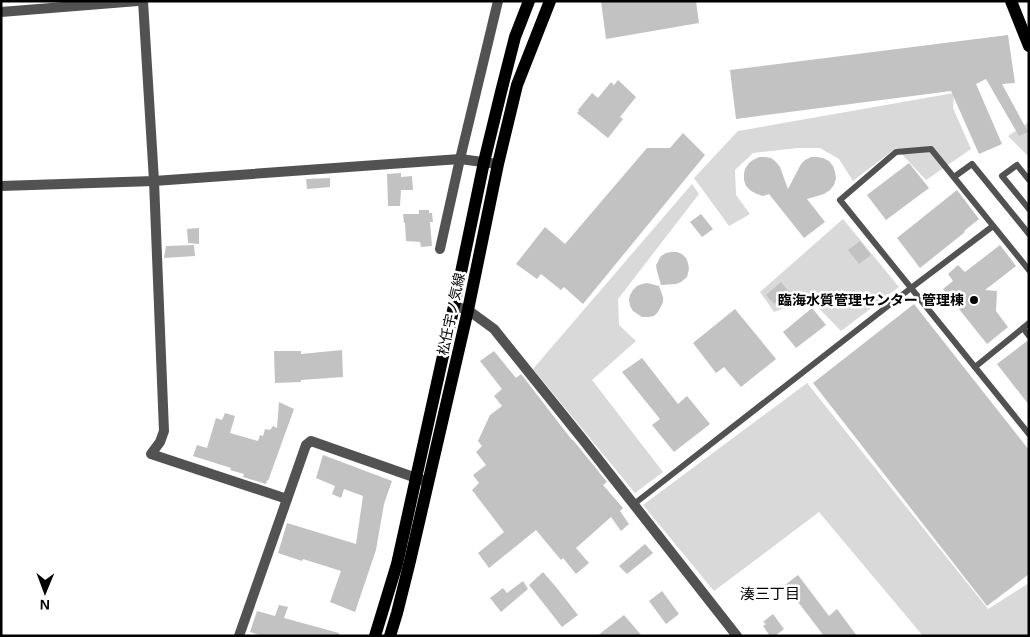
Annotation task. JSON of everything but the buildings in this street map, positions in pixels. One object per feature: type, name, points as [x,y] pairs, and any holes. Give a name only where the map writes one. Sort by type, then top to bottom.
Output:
[{"type":"main road","name":"松任宇ノ気線","points":[[375,636],[397,564],[484,162],[515,37],[529,1]]},
{"type":"main road","name":"松任宇ノ気線","points":[[390,636],[410,561],[468,310],[498,164],[517,85],[550,1]]},
{"type":"main road","points":[[1011,1],[1029,46]]},
{"type":"street","points":[[1,12],[138,1]]},
{"type":"street","points":[[143,1],[154,181],[164,431],[160,442],[151,454],[287,499]]},
{"type":"street","points":[[440,250],[498,1]]},
{"type":"street","points":[[1,186],[154,181],[460,160],[498,164]]},
{"type":"street","points":[[454,306],[468,310],[494,329],[737,636]]},
{"type":"street","points":[[239,636],[306,445],[311,441],[428,482]]},
{"type":"lane","points":[[1029,270],[931,149],[896,152],[840,200],[1029,434]]},
{"type":"lane","points":[[954,177],[972,164],[1029,234]]},
{"type":"lane","points":[[1029,180],[1017,165],[1002,176],[1029,209]]},
{"type":"lane","points":[[634,504],[993,226]]},
{"type":"lane","points":[[975,367],[1029,322]]},
{"type":"lane","points":[[1022,328],[1029,336]]},
{"type":"shaded area","points":[[954,93],[953,108],[971,149],[926,180],[896,148],[853,181],[839,159],[820,148],[798,148],[753,153],[735,170],[736,195],[750,214],[729,226],[694,178],[738,131]]},
{"type":"shaded area","points":[[1029,122],[1029,157],[1008,136]]},
{"type":"shaded area","points":[[692,184],[699,194],[618,299],[619,325],[636,341],[592,380],[663,472],[635,493],[533,369]]},
{"type":"shaded area","points":[[843,219],[899,287],[841,331],[810,299],[774,312],[760,292]]},
{"type":"shaded area","points":[[807,383],[988,609],[1029,583],[1029,636],[923,636],[819,512],[714,591],[643,505]]},
{"type":"place","name":"臨海水質管理センター 管理棟","points":[[974,300]]},
{"type":"district","name":"湊三丁目","points":[[770,594]]}]
